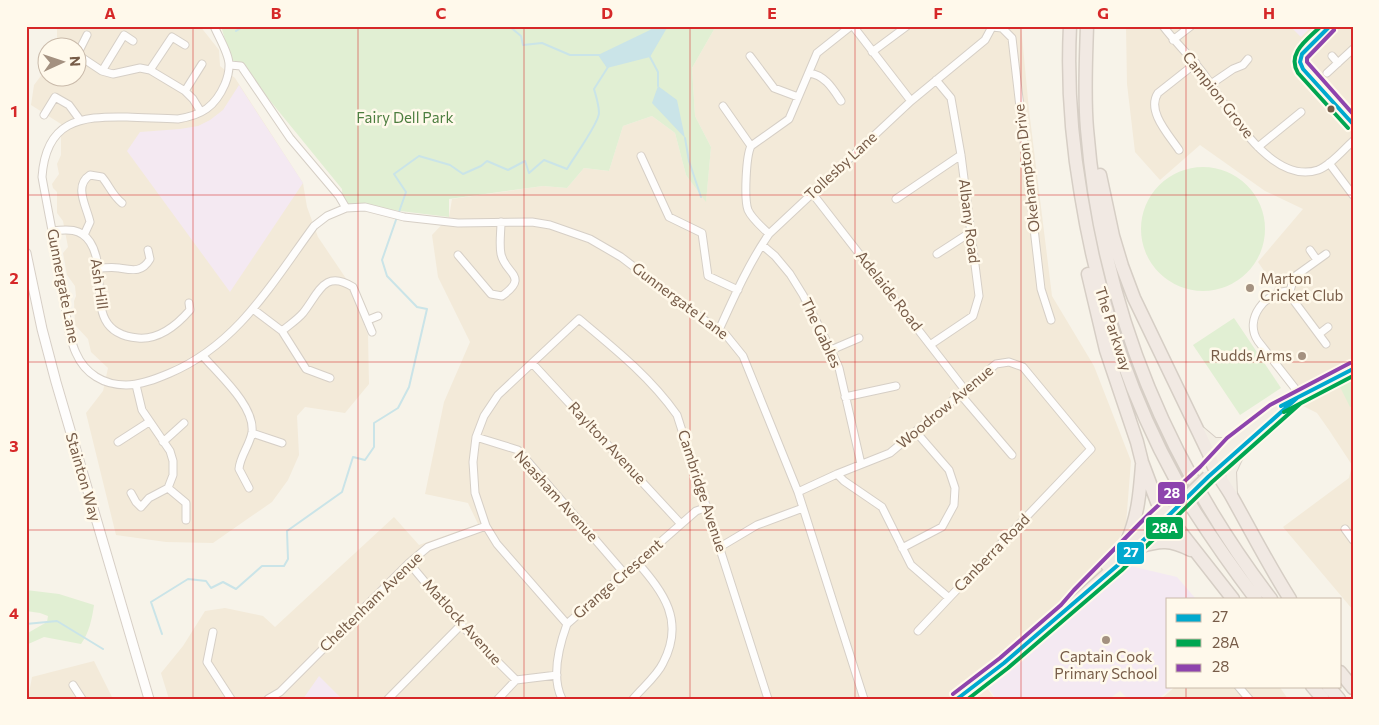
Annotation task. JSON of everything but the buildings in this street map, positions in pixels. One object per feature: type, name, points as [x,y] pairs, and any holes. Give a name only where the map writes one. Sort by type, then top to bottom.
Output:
[{"type":"highway","name":"The Parkway","points":[[1070,26],[1071,130],[1095,272],[1118,348],[1131,384],[1165,457],[1193,508],[1225,557],[1255,598]]},
{"type":"highway","name":"The Parkway","points":[[1087,26],[1086,102],[1092,174],[1104,249],[1135,356],[1164,423],[1201,495],[1245,564],[1270,598]]},
{"type":"highway","points":[[1086,46],[1094,137],[1113,236],[1122,266],[1134,298],[1195,426],[1210,470],[1232,497],[1262,554],[1289,598]]},
{"type":"highway","points":[[1071,130],[1072,179],[1093,302],[1106,350],[1142,462],[1157,502],[1168,511],[1194,551],[1232,598]]},
{"type":"highway","points":[[1115,562],[1124,548],[1134,520],[1142,462]]},
{"type":"highway","points":[[1124,548],[1168,511],[1210,470]]},
{"type":"highway","points":[[1137,548],[1168,511]]},
{"type":"highway","points":[[957,699],[1004,663],[1066,609],[1078,594],[1115,562],[1137,548],[1167,541],[1194,551]]},
{"type":"highway","points":[[1342,674],[1353,688]]},
{"type":"highway","points":[[1342,687],[1352,699]]},
{"type":"highway","points":[[1314,688],[1323,699]]},
{"type":"highway","points":[[1330,688],[1339,699]]},
{"type":"main road","points":[[1210,470],[1231,443],[1273,410],[1353,369]]},
{"type":"main road","points":[[1210,470],[1299,397]]},
{"type":"main road","points":[[1195,426],[1214,443],[1231,443]]},
{"type":"main road","points":[[1232,497],[1231,471],[1246,442]]},
{"type":"street","points":[[214,26],[230,65],[241,66],[290,138],[346,208]]},
{"type":"street","points":[[769,234],[757,223],[748,210],[746,181],[748,152],[751,146],[788,118],[817,53],[852,26],[911,101]]},
{"type":"street","points":[[872,52],[907,26]]},
{"type":"street","name":"Campion Grove","points":[[1163,26],[1212,84],[1238,125],[1274,162],[1286,168],[1317,170],[1329,163],[1353,141]]},
{"type":"street","points":[[1173,40],[1191,26]]},
{"type":"street","points":[[1330,26],[1302,54],[1300,65],[1353,124]]},
{"type":"street","name":"Tollesby Lane","points":[[719,330],[738,290],[769,234],[911,101],[985,40],[992,27]]},
{"type":"street","name":"Okehampton Drive","points":[[992,27],[1002,28],[1012,38],[1041,289],[1050,320]]},
{"type":"street","points":[[102,71],[124,35],[134,41]]},
{"type":"street","points":[[150,70],[172,37],[185,45]]},
{"type":"street","points":[[1327,73],[1353,49]]},
{"type":"street","points":[[750,56],[774,88],[798,97]]},
{"type":"street","points":[[1332,56],[1338,63]]},
{"type":"street","points":[[1212,84],[1233,69],[1243,65],[1248,59]]},
{"type":"street","points":[[88,61],[102,71],[113,74],[140,68],[150,70],[185,91],[193,99],[201,112]]},
{"type":"street","points":[[1179,150],[1162,126],[1154,104],[1155,98],[1158,93],[1196,63]]},
{"type":"street","points":[[185,91],[202,64]]},
{"type":"street","name":"Gunnergate Lane","points":[[230,65],[220,97],[213,105],[190,117],[178,119],[101,116],[80,120],[60,132],[50,144],[43,162],[42,177],[68,323],[76,353],[90,373],[100,380],[114,385],[136,385],[183,368],[203,356],[229,336],[253,309],[314,226],[327,216],[346,208],[365,208],[404,217],[458,223],[532,222],[550,225],[590,239],[621,256],[692,312],[719,330],[734,344],[743,356],[804,508],[864,699]]},
{"type":"street","points":[[809,73],[826,80],[842,101]]},
{"type":"street","name":"Albany Road","points":[[930,345],[973,316],[979,296],[961,155],[951,98],[936,80]]},
{"type":"street","points":[[44,115],[55,97],[69,104],[80,120]]},
{"type":"street","points":[[723,106],[751,146]]},
{"type":"street","points":[[1258,146],[1301,112]]},
{"type":"street","points":[[896,199],[961,155]]},
{"type":"street","points":[[641,156],[669,217],[702,233],[708,276],[738,290]]},
{"type":"street","points":[[1329,163],[1352,193]]},
{"type":"street","points":[[52,231],[66,229],[77,231],[84,235],[90,222],[81,185],[84,178],[90,175],[102,177],[113,196],[122,203]]},
{"type":"street","name":"Adelaide Road","points":[[812,193],[930,345],[963,392],[1012,455]]},
{"type":"street","points":[[458,255],[491,294],[502,296],[513,287],[515,282],[514,275],[501,257],[501,222]]},
{"type":"street","points":[[937,254],[971,232]]},
{"type":"street","name":"Ash Hill","points":[[84,235],[97,257],[100,307],[105,319],[113,330],[126,336],[148,338],[163,334],[171,329],[190,310],[189,303]]},
{"type":"street","name":"The Gables","points":[[762,245],[790,274],[831,350],[838,368],[861,464]]},
{"type":"street","points":[[98,268],[141,270],[150,259],[148,250]]},
{"type":"street","points":[[1310,250],[1317,260]]},
{"type":"street","name":"Stainton Way","points":[[26,253],[42,329],[56,382],[149,699]]},
{"type":"street","points":[[1326,254],[1294,277],[1290,291],[1294,301],[1326,344]]},
{"type":"street","points":[[282,331],[302,315],[322,287],[332,280],[353,287],[372,332]]},
{"type":"street","points":[[1290,291],[1276,293],[1262,306],[1256,313],[1253,326],[1258,341],[1299,397]]},
{"type":"street","points":[[253,309],[282,331],[306,369],[330,378]]},
{"type":"street","points":[[368,320],[378,316]]},
{"type":"street","name":"Cambridge Avenue","points":[[532,363],[580,319],[637,368],[663,395],[677,415],[768,699]]},
{"type":"street","points":[[1319,334],[1328,327]]},
{"type":"street","points":[[831,350],[860,338]]},
{"type":"street","points":[[203,356],[247,407],[251,419],[252,433],[238,469],[249,488]]},
{"type":"street","name":"Woodrow Avenue","points":[[798,492],[890,453],[996,364],[1009,362],[1023,367],[1091,449]]},
{"type":"street","points":[[532,363],[498,395],[484,416],[476,436],[473,462],[475,493],[486,526],[497,544],[567,624]]},
{"type":"street","name":"Raylton Avenue","points":[[532,363],[681,524]]},
{"type":"street","points":[[130,493],[141,507],[149,498],[168,488],[172,475],[173,461],[170,451],[142,410],[136,385]]},
{"type":"street","points":[[845,396],[896,386]]},
{"type":"street","points":[[118,442],[149,422]]},
{"type":"street","points":[[163,442],[184,423]]},
{"type":"street","points":[[902,548],[942,527],[954,506],[955,488],[949,470],[916,432]]},
{"type":"street","points":[[252,433],[282,443]]},
{"type":"street","name":"Neasham Avenue","points":[[476,436],[518,450],[624,573]]},
{"type":"street","name":"Canberra Road","points":[[837,474],[844,481],[882,507],[911,565],[949,598],[1091,449]]},
{"type":"street","points":[[168,488],[186,503],[186,520]]},
{"type":"street","name":"Grange Crescent","points":[[562,699],[557,675],[561,640],[567,624],[681,524],[696,512],[708,507]]},
{"type":"street","points":[[720,546],[757,525],[804,508]]},
{"type":"street","name":"Cheltenham Avenue","points":[[268,699],[280,692],[409,563],[428,547],[486,526]]},
{"type":"street","points":[[1345,529],[1353,540]]},
{"type":"street","points":[[633,699],[663,665],[671,643],[672,620],[666,602],[657,585],[637,562]]},
{"type":"street","name":"Matlock Avenue","points":[[409,563],[461,624],[516,680]]},
{"type":"street","points":[[918,631],[949,598]]},
{"type":"street","points":[[388,699],[461,624]]},
{"type":"street","points":[[213,632],[207,662],[231,699]]},
{"type":"street","points":[[498,699],[516,680],[557,675]]},
{"type":"street","points":[[73,685],[82,699]]},
{"type":"street","points":[[1240,688],[1249,699]]},
{"type":"shaded area","points":[[57,26],[200,26],[219,50],[220,66],[235,78],[303,183],[307,207],[318,237],[347,280],[368,335],[369,384],[345,413],[305,407],[297,416],[299,455],[288,480],[272,502],[213,543],[166,542],[116,535],[86,413],[103,391],[108,368],[91,352],[88,339],[75,325],[75,286],[67,275],[63,253],[68,247],[63,221],[57,213],[57,192],[52,184],[59,174],[57,164],[61,155],[61,124],[31,105],[34,85],[38,80],[38,88],[88,88],[88,38],[57,38]]},
{"type":"shaded area","points":[[716,26],[1021,26],[1029,110],[1052,296],[1094,366],[1131,461],[1126,524],[1102,574],[954,699],[169,699],[161,673],[183,646],[205,611],[225,608],[263,616],[275,627],[394,517],[419,545],[478,524],[468,503],[425,494],[444,402],[470,342],[438,277],[432,235],[449,217],[452,199],[543,186],[567,188],[584,168],[609,171],[623,126],[652,116],[675,133],[686,175],[706,201],[711,147],[695,116],[692,68]]},
{"type":"shaded area","points":[[1126,26],[1353,26],[1353,360],[1299,388],[1257,332],[1259,315],[1275,287],[1258,262],[1303,209],[1265,191],[1200,145],[1160,180],[1135,152],[1127,84]]},
{"type":"shaded area","points":[[1290,26],[1312,26],[1301,37]]},
{"type":"shaded area","points":[[239,85],[303,183],[230,292],[127,151],[140,132],[198,126],[210,120],[223,110]]},
{"type":"shaded area","points":[[1353,375],[1353,610],[1283,527],[1349,478],[1352,465],[1329,430],[1317,413],[1301,405]]},
{"type":"shaded area","name":"Captain Cook Primary School","points":[[1126,565],[1177,577],[1195,598],[1166,598],[1166,688],[1172,688],[1158,699],[1128,699],[1120,691],[1109,699],[996,699],[987,686],[1020,661]]},
{"type":"shaded area","points":[[94,661],[113,699],[28,699],[32,677]]},
{"type":"shaded area","points":[[319,676],[342,699],[303,699]]},
{"type":"shaded area","points":[[980,679],[995,699],[954,699]]},
{"type":"shaded area","points":[[1174,688],[1280,688],[1288,699],[1161,699]]},
{"type":"green space","name":"Fairy Dell Park","points":[[221,26],[559,26],[563,29],[570,26],[716,26],[692,68],[695,116],[711,147],[706,202],[686,175],[675,133],[652,116],[623,126],[609,171],[584,168],[567,188],[543,186],[449,199],[449,217],[343,204],[342,189],[241,65],[232,64]]},
{"type":"green space","points":[[1203,167],[1227,172],[1247,185],[1260,205],[1265,229],[1260,253],[1247,273],[1227,286],[1203,291],[1179,286],[1159,273],[1146,253],[1141,229],[1146,205],[1159,185],[1179,172]]},
{"type":"green space","points":[[1234,318],[1281,388],[1240,415],[1193,345]]},
{"type":"green space","points":[[1353,376],[1353,406],[1350,407],[1338,383]]},
{"type":"green space","points":[[26,590],[59,594],[94,605],[90,626],[81,644],[44,637],[26,645],[26,634],[47,622],[48,616],[26,611]]},
{"type":"water","points":[[653,26],[668,26],[650,57],[607,68],[598,55],[650,30]]},
{"type":"water","points":[[658,86],[677,100],[685,138],[652,103]]},
{"type":"waterway","points":[[236,31],[244,26]]},
{"type":"waterway","points":[[509,26],[521,36],[523,45],[542,43],[570,55],[600,55]]},
{"type":"waterway","points":[[650,57],[658,72],[658,86]]},
{"type":"waterway","points":[[399,212],[406,192],[394,174],[419,156],[450,165],[463,174],[481,166],[487,161],[508,170],[525,161],[529,173],[544,160],[567,169],[598,118],[599,113],[594,89],[608,67]]},
{"type":"waterway","points":[[685,138],[689,161],[701,197]]},
{"type":"waterway","points":[[162,634],[151,602],[188,579],[206,581],[211,588],[223,582],[236,589],[262,566],[284,566],[288,559],[287,531],[342,492],[353,457],[365,460],[374,447],[374,423],[398,408],[409,387],[427,309],[417,307],[387,276],[382,260],[397,217]]},
{"type":"waterway","points":[[26,624],[57,621],[103,649]]},
{"type":"transit line","name":"28A","points":[[1321,26],[1300,47],[1295,59],[1295,66],[1298,73],[1348,128]]},
{"type":"transit line","name":"27","points":[[1330,26],[1302,54],[1300,62],[1303,69],[1353,124]]},
{"type":"transit line","name":"28","points":[[1334,30],[1307,58],[1307,62],[1353,114]]},
{"type":"transit line","name":"28","points":[[953,694],[1000,658],[1061,605],[1149,514],[1200,467],[1227,438],[1270,405],[1350,363]]},
{"type":"transit line","name":"27","points":[[1281,406],[1353,369]]},
{"type":"transit line","name":"28A","points":[[1284,412],[1353,376]]},
{"type":"transit line","name":"27","points":[[957,699],[1004,663],[1118,565],[1208,477],[1297,398]]},
{"type":"transit line","name":"28A","points":[[968,699],[1008,668],[1122,570],[1212,482],[1301,403]]},
{"type":"place","name":"Marton Cricket Club","points":[[1250,288]]},
{"type":"place","name":"Rudds Arms","points":[[1302,356]]},
{"type":"place","name":"Captain Cook Primary School","points":[[1106,640]]}]
